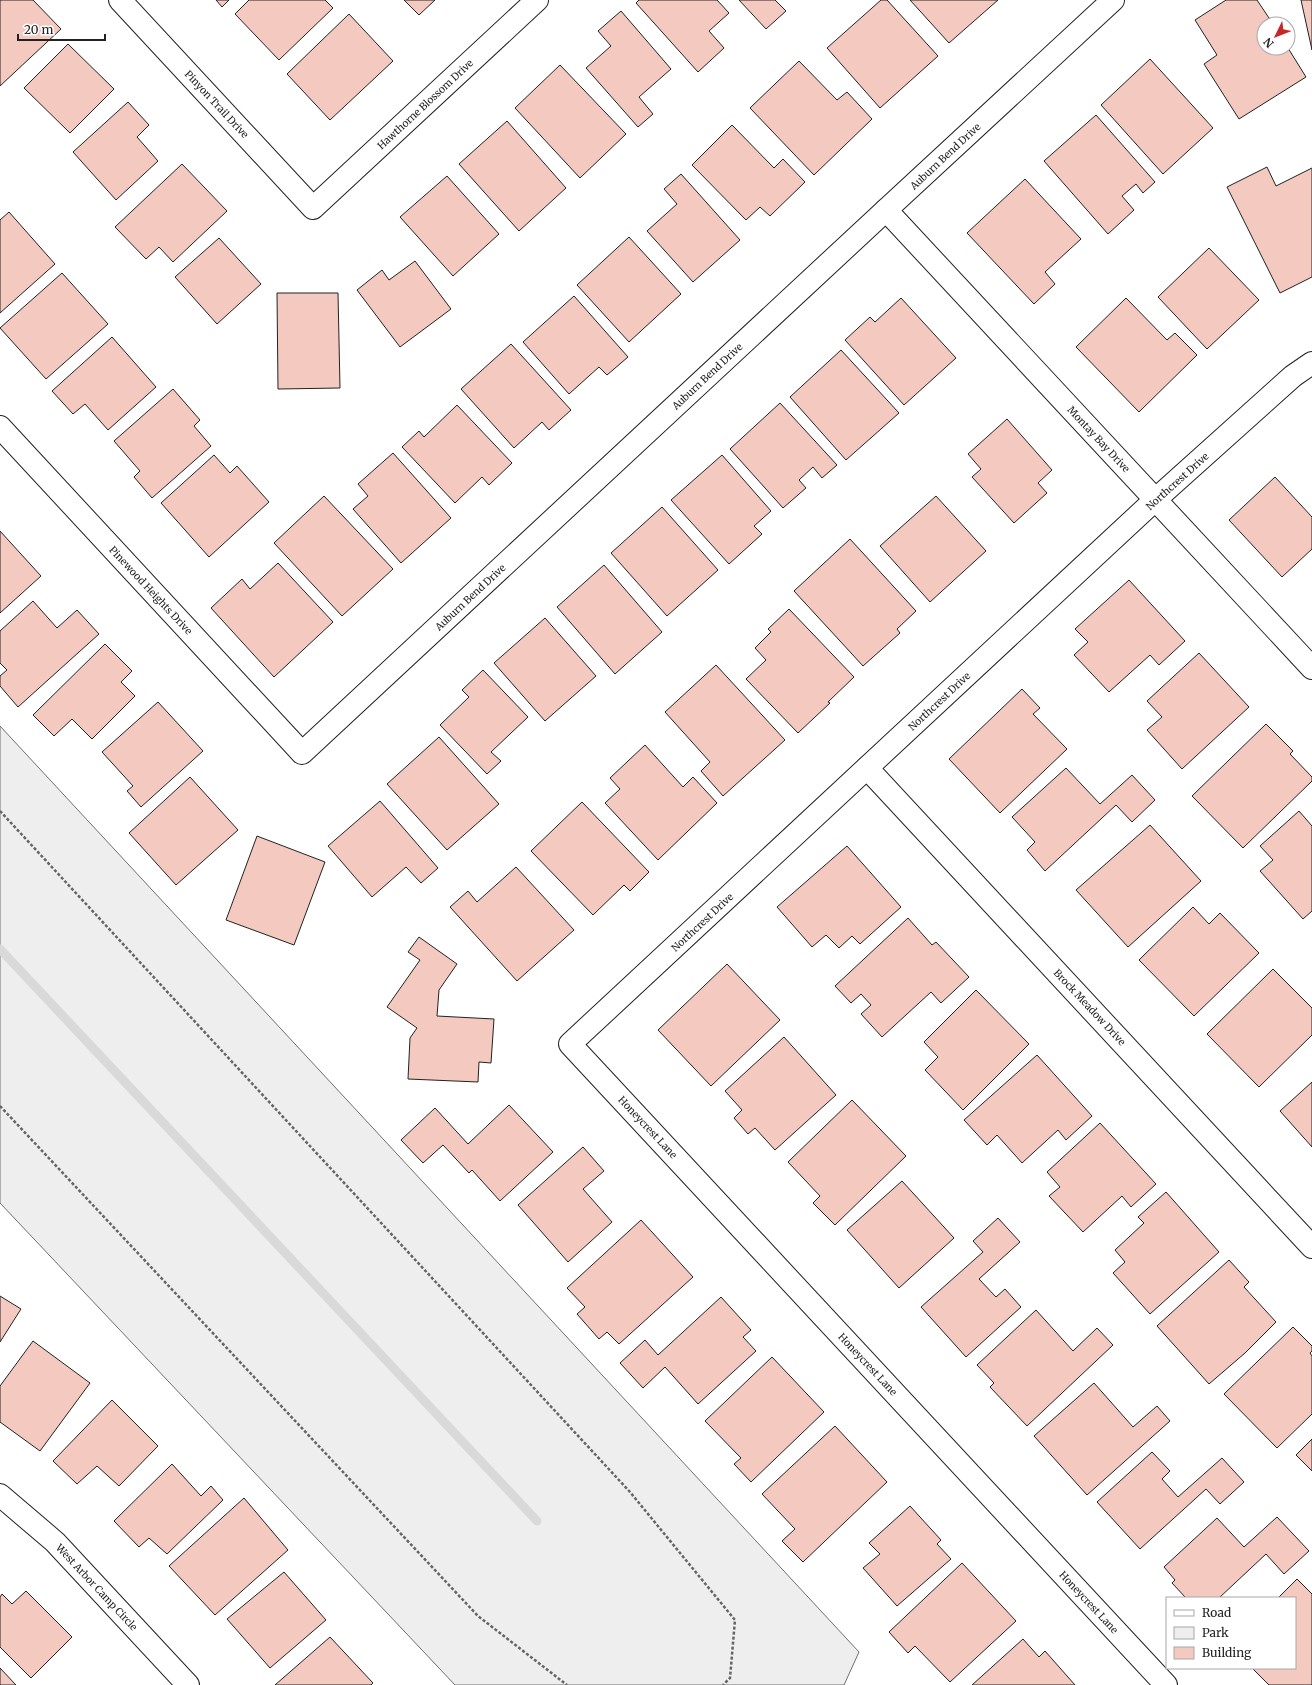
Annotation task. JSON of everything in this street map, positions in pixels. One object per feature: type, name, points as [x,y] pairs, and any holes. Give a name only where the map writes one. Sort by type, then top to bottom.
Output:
[{"type":"street","name":"Pinyon Trail Drive","points":[[120,0],[313,208]]},
{"type":"street","name":"Hawthorne Blossom Drive","points":[[313,208],[537,0]]},
{"type":"street","name":"Auburn Bend Drive","points":[[302,753],[1114,0]]},
{"type":"street","name":"Montay Bay Drive","points":[[886,210],[1312,668]]},
{"type":"street","name":"Northcrest Drive","points":[[570,1044],[1156,499],[1293,376],[1312,363]]},
{"type":"street","name":"Pinewood Heights Drive","points":[[0,427],[302,753]]},
{"type":"street","name":"Brock Meadow Drive","points":[[867,768],[1312,1247]]},
{"type":"street","name":"Honeycrest Lane","points":[[570,1044],[1166,1685]]},
{"type":"street","name":"West Arbor Camp Circle","points":[[2,1501],[55,1542],[188,1685]]},
{"type":"path","points":[[0,811],[630,1492],[735,1620],[730,1678],[723,1685]]},
{"type":"path","points":[[0,1106],[478,1616],[567,1685]]},
{"type":"green space","points":[[0,726],[859,1652],[844,1685],[455,1685],[0,1203]]},
{"type":"building","points":[[0,0],[33,0],[61,29],[0,86]]},
{"type":"building","points":[[216,0],[229,0],[222,7]]},
{"type":"building","points":[[249,0],[325,0],[333,8],[279,60],[235,14]]},
{"type":"building","points":[[404,0],[435,0],[419,15]]},
{"type":"building","points":[[639,0],[717,0],[729,13],[709,31],[724,48],[698,72],[636,3]]},
{"type":"building","points":[[739,0],[775,0],[786,11],[766,29]]},
{"type":"building","points":[[881,0],[887,0],[938,56],[880,108],[827,48]]},
{"type":"building","points":[[910,0],[998,0],[949,43]]},
{"type":"building","points":[[1226,0],[1257,0],[1268,16],[1256,16],[1256,56],[1293,56],[1306,77],[1239,119],[1204,64],[1217,55],[1195,20]]},
{"type":"building","points":[[1301,0],[1312,0],[1312,50]]},
{"type":"building","points":[[621,11],[671,69],[639,97],[653,114],[638,127],[586,68],[611,46],[598,31]]},
{"type":"building","points":[[349,14],[393,61],[330,120],[287,74]]},
{"type":"building","points":[[68,44],[114,89],[70,133],[24,88]]},
{"type":"building","points":[[1150,59],[1213,128],[1163,174],[1101,105]]},
{"type":"building","points":[[799,61],[837,100],[847,92],[872,119],[814,175],[750,108]]},
{"type":"building","points":[[560,65],[626,134],[580,178],[515,108]]},
{"type":"building","points":[[128,102],[149,125],[137,137],[158,161],[116,200],[73,152]]},
{"type":"building","points":[[1096,115],[1155,182],[1143,193],[1136,184],[1122,196],[1134,210],[1108,234],[1044,161]]},
{"type":"building","points":[[507,121],[566,188],[519,231],[459,164]]},
{"type":"building","points":[[732,125],[774,168],[783,159],[805,182],[770,216],[760,207],[746,220],[692,165]]},
{"type":"building","points":[[182,164],[227,211],[173,262],[159,247],[146,259],[115,227]]},
{"type":"building","points":[[1267,167],[1276,186],[1312,168],[1312,277],[1280,293],[1227,187]]},
{"type":"building","points":[[681,174],[740,240],[693,282],[647,231],[677,204],[664,189]]},
{"type":"building","points":[[447,176],[499,234],[453,276],[400,217]]},
{"type":"building","points":[[1025,179],[1081,239],[1045,272],[1055,284],[1034,304],[967,233]]},
{"type":"building","points":[[9,212],[55,264],[0,313],[0,220]]},
{"type":"building","points":[[629,237],[681,294],[629,342],[577,285]]},
{"type":"building","points":[[219,238],[261,284],[217,324],[175,277]]},
{"type":"building","points":[[1209,248],[1259,300],[1207,349],[1158,297]]},
{"type":"building","points":[[415,261],[451,309],[400,347],[357,290],[382,270],[389,280]]},
{"type":"building","points":[[62,273],[108,324],[46,379],[0,328]]},
{"type":"building","points":[[277,293],[338,293],[340,388],[278,389]]},
{"type":"building","points":[[574,296],[628,357],[607,375],[599,367],[569,394],[523,342]]},
{"type":"building","points":[[901,298],[956,358],[904,405],[845,340],[870,317],[875,322]]},
{"type":"building","points":[[1126,298],[1167,340],[1175,333],[1197,355],[1139,412],[1076,347]]},
{"type":"building","points":[[112,337],[156,387],[108,430],[85,404],[73,414],[52,391]]},
{"type":"building","points":[[511,344],[571,410],[549,430],[542,422],[514,448],[461,389]]},
{"type":"building","points":[[841,350],[899,413],[846,460],[790,397]]},
{"type":"building","points":[[173,389],[200,420],[194,426],[211,446],[152,498],[134,477],[140,471],[114,441]]},
{"type":"building","points":[[780,403],[837,465],[822,478],[813,467],[799,480],[806,488],[783,508],[730,449]]},
{"type":"building","points":[[457,405],[512,463],[489,485],[482,477],[455,503],[402,447],[419,431],[424,437]]},
{"type":"building","points":[[1007,419],[1052,470],[1038,483],[1047,493],[1014,523],[972,477],[981,469],[968,454]]},
{"type":"building","points":[[393,453],[451,518],[401,563],[353,509],[368,496],[358,484]]},
{"type":"building","points":[[214,455],[230,473],[237,466],[269,502],[209,557],[161,503]]},
{"type":"building","points":[[722,455],[771,511],[754,526],[762,534],[729,564],[671,500]]},
{"type":"building","points":[[1275,477],[1312,517],[1312,549],[1282,577],[1229,520]]},
{"type":"building","points":[[324,496],[393,569],[342,616],[274,543]]},
{"type":"building","points":[[936,496],[986,551],[930,602],[880,546]]},
{"type":"building","points":[[662,507],[718,570],[667,616],[611,553]]},
{"type":"building","points":[[0,531],[41,576],[0,613]]},
{"type":"building","points":[[850,539],[916,611],[897,629],[900,633],[863,666],[794,591]]},
{"type":"building","points":[[278,563],[333,622],[274,677],[211,608],[242,579],[250,589]]},
{"type":"building","points":[[604,565],[662,632],[615,674],[557,607]]},
{"type":"building","points":[[1129,580],[1185,641],[1159,665],[1150,655],[1109,692],[1074,655],[1088,642],[1075,629]]},
{"type":"building","points":[[33,601],[57,628],[77,610],[99,634],[18,707],[0,686],[0,676],[7,670],[0,663],[0,631]]},
{"type":"building","points":[[789,609],[854,677],[828,702],[830,703],[798,733],[746,679],[766,660],[755,648],[771,632],[768,629]]},
{"type":"building","points":[[545,618],[596,676],[545,721],[494,663]]},
{"type":"building","points":[[105,644],[132,671],[121,682],[135,696],[92,739],[72,719],[54,736],[33,715]]},
{"type":"building","points":[[1199,653],[1249,707],[1182,769],[1147,730],[1162,717],[1147,701]]},
{"type":"building","points":[[716,665],[785,740],[723,796],[701,771],[710,762],[665,712]]},
{"type":"building","points":[[483,670],[528,717],[491,752],[501,761],[487,774],[440,725],[469,697],[462,690]]},
{"type":"building","points":[[1022,689],[1040,708],[1033,714],[1067,749],[1000,813],[949,759]]},
{"type":"building","points":[[158,702],[203,751],[141,807],[127,791],[133,786],[102,752]]},
{"type":"building","points":[[1266,724],[1293,751],[1290,754],[1312,777],[1312,781],[1243,848],[1192,796]]},
{"type":"building","points":[[439,737],[499,804],[447,850],[387,784]]},
{"type":"building","points":[[645,745],[683,787],[693,777],[717,803],[658,860],[605,803],[620,789],[610,778]]},
{"type":"building","points":[[1066,768],[1100,804],[1132,775],[1155,800],[1132,822],[1116,805],[1045,871],[1027,850],[1035,842],[1012,817]]},
{"type":"building","points":[[190,777],[238,830],[176,885],[129,833]]},
{"type":"building","points":[[380,801],[438,868],[421,883],[406,867],[372,897],[328,846]]},
{"type":"building","points":[[582,802],[649,872],[630,891],[624,885],[593,915],[531,851]]},
{"type":"building","points":[[1299,811],[1312,826],[1312,911],[1303,919],[1260,871],[1273,860],[1260,846]]},
{"type":"building","points":[[1150,825],[1201,881],[1128,947],[1076,890]]},
{"type":"building","points":[[257,836],[325,862],[294,945],[226,920]]},
{"type":"building","points":[[847,846],[901,907],[860,944],[852,936],[839,948],[826,935],[812,947],[777,907]]},
{"type":"building","points":[[516,867],[574,930],[517,981],[450,907],[468,891],[477,902]]},
{"type":"building","points":[[1193,907],[1209,924],[1220,913],[1259,953],[1194,1016],[1139,960]]},
{"type":"building","points":[[908,918],[932,945],[936,942],[969,977],[941,1003],[931,992],[882,1037],[861,1014],[871,1005],[861,994],[851,1003],[835,986]]},
{"type":"building","points":[[419,937],[457,964],[439,990],[437,1016],[494,1019],[491,1063],[479,1062],[478,1082],[408,1079],[410,1038],[417,1028],[387,1007],[420,960],[408,952]]},
{"type":"building","points":[[727,964],[780,1020],[711,1086],[658,1030]]},
{"type":"building","points":[[1273,969],[1312,1008],[1312,1035],[1259,1087],[1207,1034]]},
{"type":"building","points":[[976,990],[1029,1044],[963,1110],[925,1070],[938,1057],[924,1042]]},
{"type":"building","points":[[784,1037],[836,1095],[775,1150],[755,1128],[748,1134],[734,1118],[742,1110],[725,1091]]},
{"type":"building","points":[[1037,1055],[1092,1116],[1066,1140],[1058,1130],[1022,1163],[997,1135],[987,1145],[964,1120]]},
{"type":"building","points":[[1312,1082],[1312,1147],[1280,1111]]},
{"type":"building","points":[[852,1100],[906,1156],[835,1225],[813,1203],[820,1196],[788,1162]]},
{"type":"building","points":[[509,1105],[553,1152],[500,1201],[472,1170],[469,1173],[443,1145],[423,1163],[401,1140],[435,1108],[468,1144]]},
{"type":"building","points":[[1100,1123],[1156,1184],[1131,1207],[1122,1196],[1083,1232],[1049,1196],[1060,1187],[1047,1172]]},
{"type":"building","points":[[583,1147],[604,1171],[583,1189],[612,1222],[568,1262],[518,1205]]},
{"type":"building","points":[[902,1181],[954,1238],[899,1288],[847,1230]]},
{"type":"building","points":[[1166,1192],[1219,1252],[1150,1314],[1113,1273],[1125,1262],[1115,1250],[1144,1223],[1138,1217]]},
{"type":"building","points":[[998,1218],[1020,1242],[979,1279],[996,1297],[1005,1289],[1021,1307],[966,1357],[921,1307],[983,1252],[973,1241]]},
{"type":"building","points":[[641,1220],[693,1277],[619,1344],[607,1332],[599,1339],[577,1314],[585,1307],[567,1288]]},
{"type":"building","points":[[1229,1260],[1249,1282],[1244,1287],[1276,1322],[1245,1353],[1209,1384],[1157,1326]]},
{"type":"building","points":[[0,1296],[21,1309],[0,1342]]},
{"type":"building","points":[[721,1297],[751,1330],[743,1337],[756,1351],[698,1404],[665,1367],[643,1388],[620,1363],[645,1340],[658,1355]]},
{"type":"building","points":[[1036,1310],[1073,1351],[1097,1328],[1113,1345],[1027,1426],[990,1387],[994,1383],[977,1365]]},
{"type":"building","points":[[1293,1327],[1312,1346],[1312,1351],[1310,1353],[1312,1356],[1312,1414],[1277,1448],[1224,1394]]},
{"type":"building","points":[[33,1341],[90,1383],[40,1451],[0,1422],[0,1386]]},
{"type":"building","points":[[772,1357],[824,1412],[751,1482],[734,1464],[741,1458],[705,1421]]},
{"type":"building","points":[[1094,1383],[1133,1427],[1157,1406],[1170,1421],[1087,1495],[1034,1436]]},
{"type":"building","points":[[112,1400],[158,1446],[119,1486],[97,1466],[77,1484],[53,1461]]},
{"type":"building","points":[[835,1426],[887,1482],[803,1562],[782,1541],[795,1529],[762,1494]]},
{"type":"building","points":[[1312,1439],[1312,1471],[1296,1455]]},
{"type":"building","points":[[1152,1452],[1170,1471],[1162,1479],[1178,1497],[1222,1458],[1244,1482],[1220,1504],[1206,1489],[1140,1549],[1097,1502]]},
{"type":"building","points":[[172,1464],[201,1496],[211,1486],[223,1500],[167,1554],[149,1538],[139,1547],[114,1521]]},
{"type":"building","points":[[244,1498],[288,1550],[215,1615],[169,1566]]},
{"type":"building","points":[[910,1506],[941,1540],[937,1544],[951,1559],[897,1606],[863,1568],[880,1554],[869,1543]]},
{"type":"building","points":[[1277,1517],[1309,1551],[1284,1574],[1266,1554],[1220,1597],[1185,1597],[1172,1583],[1175,1580],[1164,1567],[1217,1518],[1244,1547]]},
{"type":"building","points":[[962,1563],[1016,1621],[950,1682],[915,1646],[908,1653],[889,1632]]},
{"type":"building","points":[[284,1572],[326,1620],[270,1668],[227,1619]]},
{"type":"building","points":[[1297,1579],[1312,1594],[1312,1685],[1269,1685],[1253,1669],[1296,1669],[1296,1597],[1279,1597]]},
{"type":"building","points":[[26,1591],[72,1637],[31,1678],[0,1647],[0,1597],[2,1594],[12,1604]]},
{"type":"building","points":[[330,1637],[373,1683],[371,1685],[275,1685]]},
{"type":"building","points":[[1023,1639],[1039,1657],[1045,1651],[1075,1685],[972,1685]]},
{"type":"building","points":[[0,1668],[16,1685],[0,1685]]},
{"type":"waterway","points":[[0,949],[537,1521]]}]
